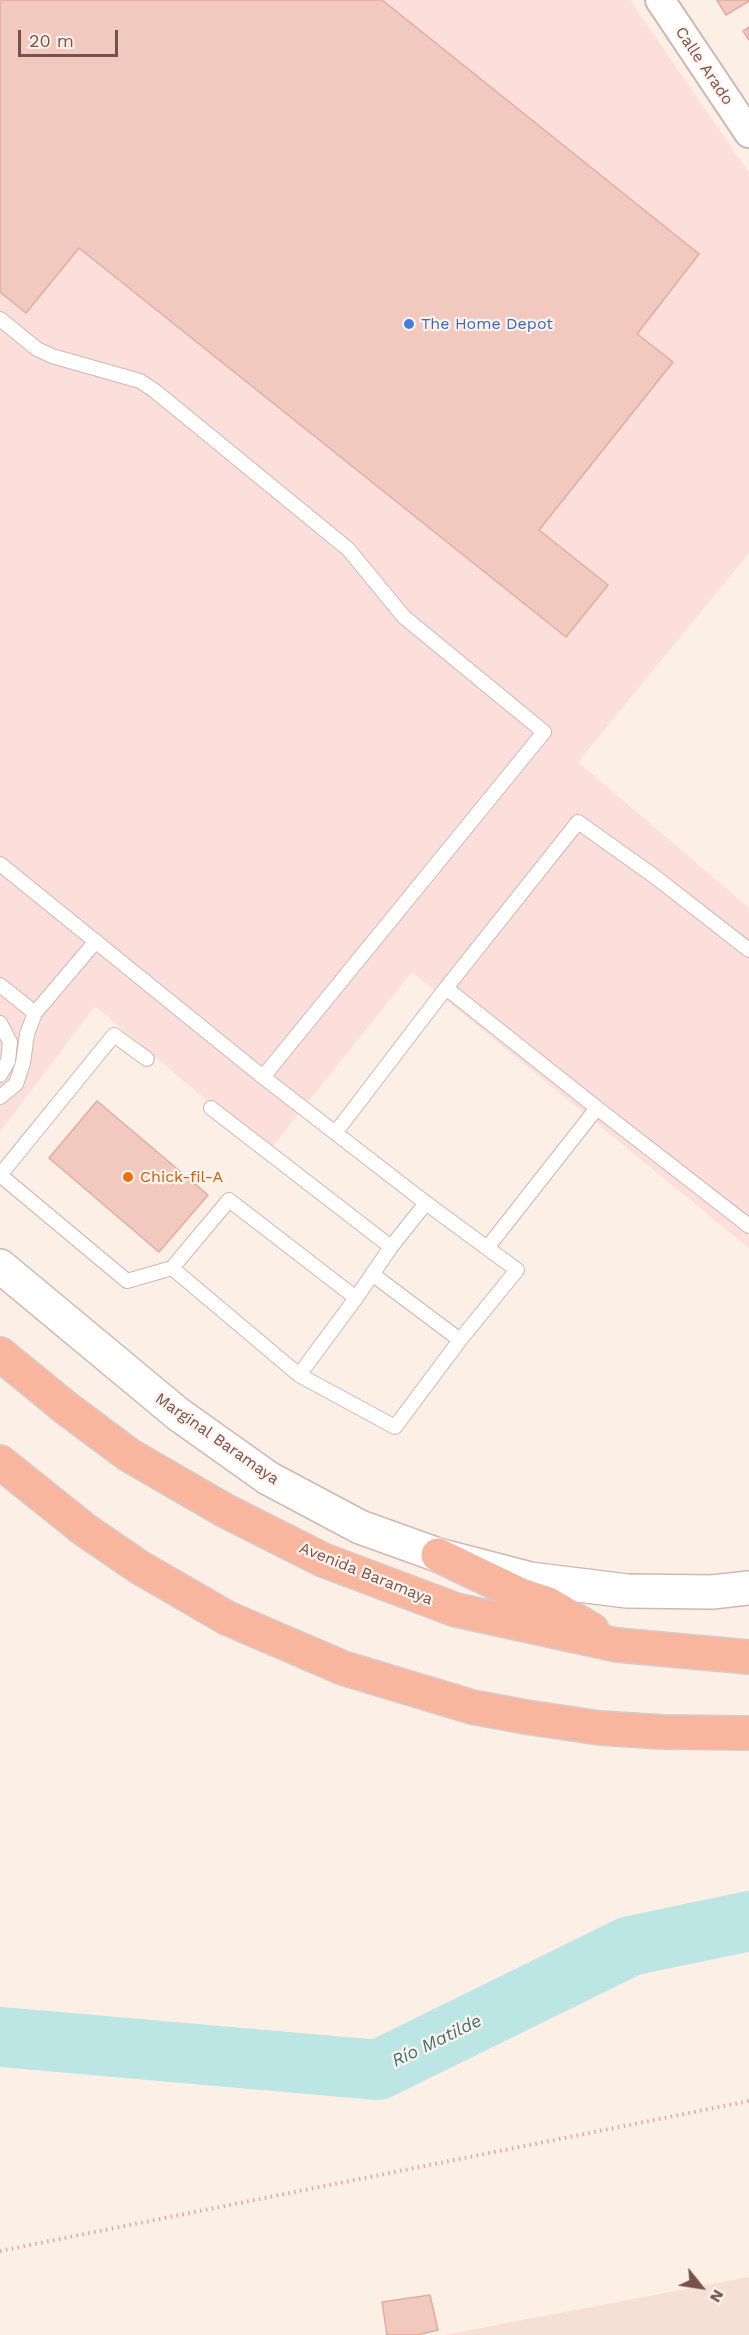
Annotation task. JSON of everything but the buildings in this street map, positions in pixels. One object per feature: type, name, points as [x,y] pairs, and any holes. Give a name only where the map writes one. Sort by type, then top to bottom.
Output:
[{"type":"highway","name":"Avenida Baramaya","points":[[0,1354],[66,1408],[129,1455],[224,1510],[322,1560],[456,1610],[617,1645],[749,1657]]},
{"type":"highway","points":[[0,1462],[85,1530],[139,1567],[227,1618],[343,1668],[472,1707],[526,1717],[663,1732],[749,1733]]},
{"type":"highway","points":[[438,1555],[521,1595],[548,1604],[617,1645]]},
{"type":"street","name":"Calle Arado","points":[[660,0],[749,133]]},
{"type":"street","name":"Marginal Baramaya","points":[[0,1266],[178,1414],[268,1478],[360,1527],[438,1555],[530,1579],[627,1591],[712,1592],[749,1588]]},
{"type":"lane","points":[[0,320],[38,349],[52,356],[140,381],[155,391],[348,549],[365,566],[405,617],[544,732],[262,1077]]},
{"type":"lane","points":[[336,1132],[446,988],[578,822],[654,876],[749,950]]},
{"type":"lane","points":[[0,864],[262,1077],[517,1270],[460,1340],[395,1427],[299,1375],[172,1268]]},
{"type":"lane","points":[[0,1097],[16,1084],[34,1013],[96,941]]},
{"type":"lane","points":[[0,985],[34,1013]]},
{"type":"lane","points":[[446,988],[749,1226]]},
{"type":"lane","points":[[0,1023],[10,1042],[8,1061],[0,1075]]},
{"type":"lane","points":[[147,1059],[114,1035],[0,1175],[128,1281],[172,1268],[229,1200],[356,1298]]},
{"type":"lane","points":[[211,1108],[391,1247]]},
{"type":"lane","points":[[486,1248],[597,1108]]},
{"type":"lane","points":[[299,1375],[391,1247],[426,1203]]},
{"type":"lane","points":[[372,1274],[460,1340]]},
{"type":"path","points":[[0,2251],[749,2101]]},
{"type":"shaded area","points":[[0,0],[630,0],[749,173],[749,553],[578,762],[749,908],[749,1248],[412,972],[268,1152],[95,1006],[0,1132]]},
{"type":"shaded area","points":[[749,2277],[749,2335],[444,2335]]},
{"type":"waterway","name":"Río Matilde","points":[[0,2037],[378,2070],[630,1946],[749,1921]]},
{"type":"place","name":"The Home Depot","points":[[409,324]]},
{"type":"place","name":"Chick-fil-A","points":[[128,1177]]}]
